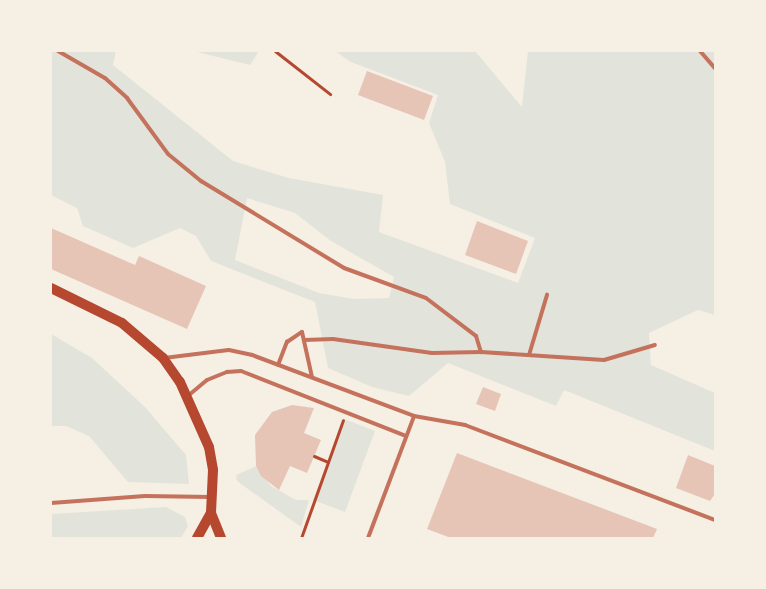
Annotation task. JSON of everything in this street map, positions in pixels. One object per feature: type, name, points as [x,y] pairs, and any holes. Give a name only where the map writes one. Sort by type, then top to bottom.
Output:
[{"type":"main road","points":[[51,288],[122,322],[163,358],[189,395],[209,447],[213,470],[211,513],[221,538]]},
{"type":"main road","points":[[197,538],[211,513]]},
{"type":"lane","points":[[58,51],[105,78],[120,92],[168,154],[201,181],[344,268],[426,298],[476,336],[480,352]]},
{"type":"lane","points":[[700,51],[715,68]]},
{"type":"lane","points":[[529,355],[547,296]]},
{"type":"lane","points":[[278,365],[287,342],[302,332],[312,378]]},
{"type":"lane","points":[[304,340],[333,339],[432,353],[480,352],[604,360],[655,345]]},
{"type":"lane","points":[[163,358],[229,350],[278,365],[414,416],[465,425],[715,520]]},
{"type":"lane","points":[[189,395],[207,380],[227,372],[241,371],[406,436]]},
{"type":"lane","points":[[368,538],[414,416]]},
{"type":"lane","points":[[51,503],[146,496],[212,497]]},
{"type":"path","points":[[275,51],[330,94]]},
{"type":"path","points":[[301,538],[346,412]]},
{"type":"path","points":[[315,456],[328,462]]},
{"type":"shaded area","points":[[51,51],[116,51],[113,65],[233,161],[289,178],[383,195],[379,232],[518,283],[535,238],[450,204],[445,162],[429,123],[438,95],[351,62],[335,51],[475,51],[522,107],[528,51],[715,51],[715,315],[698,310],[649,333],[651,365],[715,393],[715,451],[564,390],[556,406],[448,363],[409,396],[372,387],[328,368],[315,302],[211,261],[196,236],[180,228],[133,248],[83,226],[77,208],[51,195]],"holes":[[[247,198],[295,213],[331,241],[394,277],[389,298],[354,299],[319,293],[235,260]]]},
{"type":"shaded area","points":[[193,51],[259,51],[250,65]]},
{"type":"shaded area","points":[[51,334],[92,358],[145,407],[186,455],[189,484],[128,482],[89,436],[66,426],[51,426]]},
{"type":"shaded area","points":[[344,419],[375,431],[345,512],[313,500]]},
{"type":"shaded area","points":[[256,466],[271,486],[296,500],[309,500],[301,527],[237,481],[236,475]]},
{"type":"shaded area","points":[[166,507],[185,517],[188,526],[181,538],[51,538],[51,514]]},
{"type":"building","points":[[367,71],[433,96],[424,120],[358,95]]},
{"type":"building","points":[[477,221],[528,241],[516,274],[465,255]]},
{"type":"building","points":[[51,228],[135,265],[139,256],[206,286],[187,329],[51,269]]},
{"type":"building","points":[[483,387],[501,394],[495,411],[476,404]]},
{"type":"building","points":[[292,405],[314,408],[304,433],[321,440],[307,473],[290,466],[279,490],[261,476],[256,466],[255,435],[272,412]]},
{"type":"building","points":[[457,453],[657,529],[653,538],[451,538],[427,529]]},
{"type":"building","points":[[688,455],[715,466],[715,494],[710,501],[676,488]]}]
